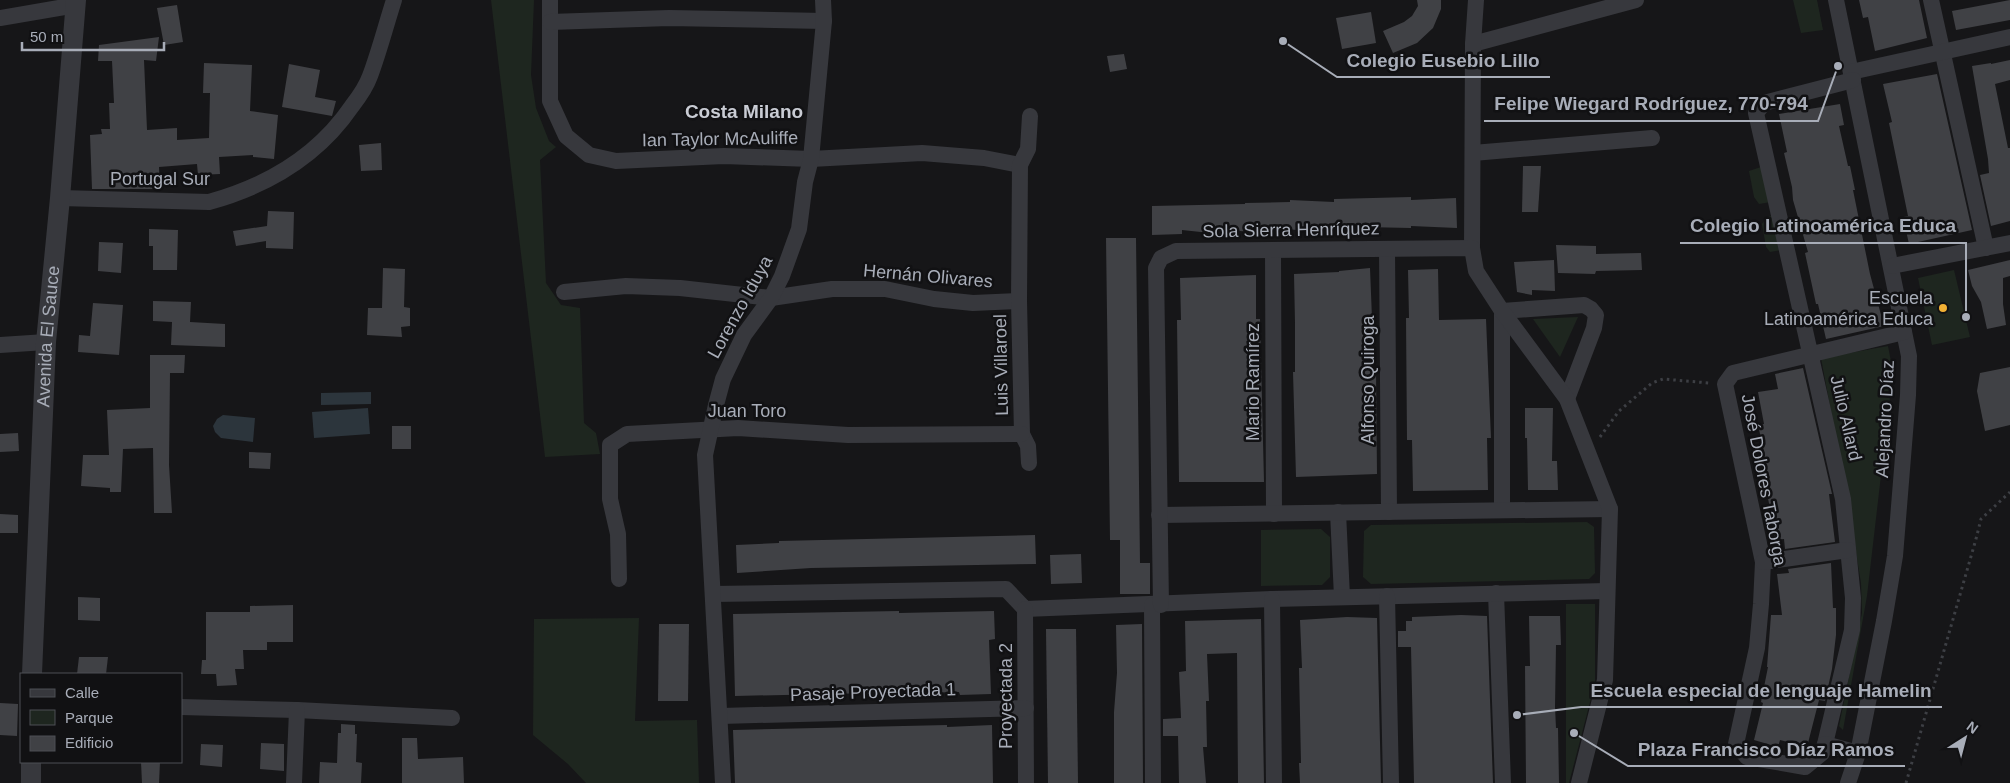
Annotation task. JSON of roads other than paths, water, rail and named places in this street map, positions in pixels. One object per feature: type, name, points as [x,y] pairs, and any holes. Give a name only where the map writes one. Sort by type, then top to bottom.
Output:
[{"type":"street","name":"Portugal Sur","points":[[60,198],[209,202],[248,189],[278,175],[317,147],[337,126],[359,97],[369,78],[394,0]]},
{"type":"street","name":"Ian Taylor McAuliffe","points":[[550,0],[550,101],[566,136],[589,155],[616,161],[724,156],[811,159],[922,153],[984,158],[1020,165]]},
{"type":"street","name":"Lorenzo Iduya","points":[[723,783],[705,455],[723,379],[733,355],[752,322],[771,298],[792,253],[799,229],[805,182],[811,159],[824,21],[823,0]]},
{"type":"street","points":[[1476,0],[1473,44],[1472,248],[1476,271],[1502,311],[1567,399],[1610,509],[1606,591],[1605,680],[1579,783]]},
{"type":"street","points":[[1473,44],[1636,0]]},
{"type":"street","name":"Alejandro Díaz","points":[[1836,0],[1909,356],[1908,395],[1895,556],[1858,753],[1848,783]]},
{"type":"street","points":[[1931,0],[1944,51],[1986,248]]},
{"type":"street","name":"Avenida El Sauce","points":[[32,673],[46,342],[76,3]]},
{"type":"street","points":[[0,18],[76,3]]},
{"type":"street","points":[[550,22],[669,18],[824,21]]},
{"type":"street","points":[[1852,76],[1944,51],[2010,37]]},
{"type":"street","name":"Julio Allard","points":[[1825,744],[1852,630],[1853,598],[1843,499],[1756,113],[1764,103],[1852,76]]},
{"type":"street","name":"Luis Villaroel","points":[[1029,463],[1028,446],[1022,434],[1019,300],[1020,165],[1028,149],[1030,116]]},
{"type":"street","points":[[1473,153],[1652,138]]},
{"type":"street","points":[[1892,266],[2010,243]]},
{"type":"street","name":"Sola Sierra Henríquez","points":[[1152,783],[1159,515],[1156,268],[1161,258],[1176,251],[1472,248]]},
{"type":"street","name":"Alfonso Quiroga","points":[[1387,249],[1388,512]]},
{"type":"street","name":"Mario Ramírez","points":[[1273,250],[1274,514]]},
{"type":"street","name":"Hernán Olivares","points":[[564,292],[626,286],[680,288],[771,298],[832,290],[885,289],[973,303],[1019,300]]},
{"type":"street","points":[[1502,311],[1584,305],[1596,315],[1594,328],[1567,399]]},
{"type":"street","points":[[1502,311],[1502,510]]},
{"type":"street","points":[[1810,354],[1904,332]]},
{"type":"street","points":[[0,345],[46,342]]},
{"type":"street","name":"José Dolores Taborga","points":[[1810,354],[1733,373],[1725,384],[1763,562],[1762,604],[1757,648],[1736,744],[1747,757],[1805,767],[1822,753],[1825,744]]},
{"type":"street","name":"Juan Toro","points":[[618,579],[618,534],[610,499],[610,445],[627,434],[711,431],[738,428],[848,435],[1022,434]]},
{"type":"street","points":[[1159,515],[1610,509]]},
{"type":"street","points":[[1338,512],[1342,597]]},
{"type":"street","points":[[1763,562],[1848,550]]},
{"type":"street","points":[[713,594],[1006,589],[1026,609],[1272,599],[1606,591]]},
{"type":"street","points":[[1496,593],[1503,783]]},
{"type":"street","points":[[1387,596],[1391,783]]},
{"type":"street","points":[[1272,599],[1274,783]]},
{"type":"street","name":"Proyectada 2","points":[[1026,609],[1026,783]]},
{"type":"street","points":[[182,707],[297,710],[452,718]]},
{"type":"street","name":"Pasaje Proyectada 1","points":[[720,716],[1026,708]]},
{"type":"street","points":[[294,783],[297,710]]},
{"type":"street","points":[[1825,744],[1858,753]]},
{"type":"street","points":[[31,763],[31,783]]},
{"type":"place","name":"Colegio Eusebio Lillo","points":[[1283,41]]},
{"type":"place","name":"Felipe Wiegard Rodríguez, 770-794","points":[[1838,66]]},
{"type":"place","name":"Escuela Latinoamérica Educa","points":[[1943,308]]},
{"type":"place","name":"Colegio Latinoamérica Educa","points":[[1966,317]]},
{"type":"place","name":"Escuela especial de lenguaje Hamelin","points":[[1517,715]]},
{"type":"place","name":"Plaza Francisco Díaz Ramos","points":[[1574,733]]},
{"type":"district","name":"Costa Milano","points":[[744,111]]}]
